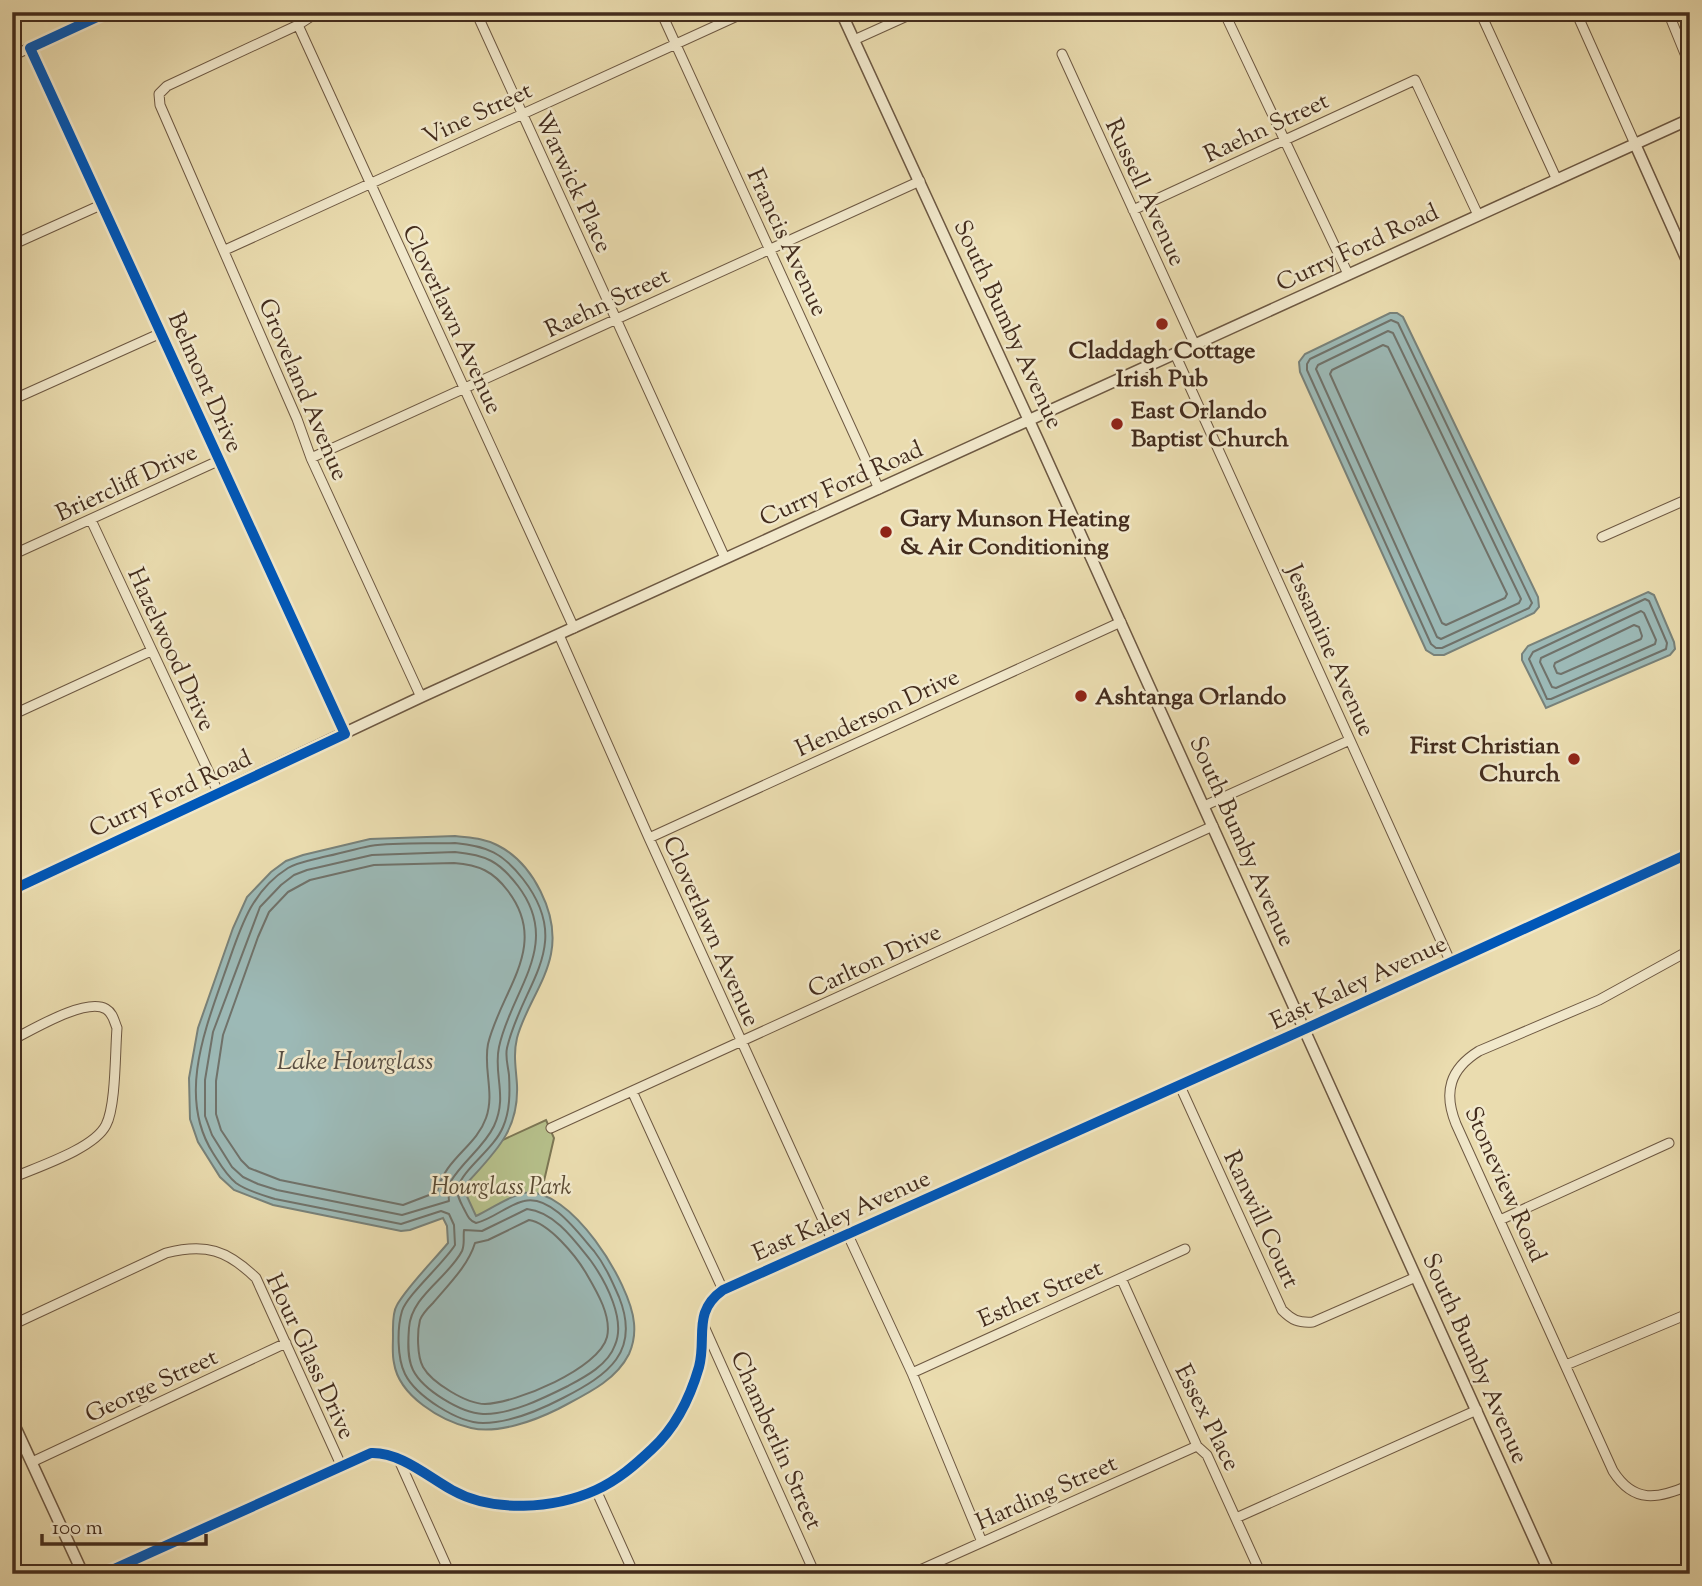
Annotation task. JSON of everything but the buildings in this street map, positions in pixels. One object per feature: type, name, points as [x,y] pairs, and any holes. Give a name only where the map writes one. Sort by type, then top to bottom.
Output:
[{"type":"street","points":[[12,56],[108,12]]},
{"type":"street","points":[[298,26],[318,12]]},
{"type":"street","name":"Warwick Place","points":[[476,12],[725,558]]},
{"type":"street","name":"Francis Avenue","points":[[661,12],[879,489]]},
{"type":"street","name":"Vine Street","points":[[225,250],[746,12]]},
{"type":"street","name":"South Bumby Avenue","points":[[841,12],[1030,421],[1550,1574]]},
{"type":"street","points":[[854,40],[916,12]]},
{"type":"street","points":[[1224,12],[1348,274]]},
{"type":"street","points":[[1480,12],[1557,180]]},
{"type":"street","points":[[1576,12],[1690,267]]},
{"type":"street","points":[[1668,12],[1690,66]]},
{"type":"street","name":"Groveland Avenue","points":[[298,26],[167,86],[159,94],[160,105],[225,250],[311,458],[421,697]]},
{"type":"street","name":"Cloverlawn Avenue","points":[[298,26],[574,628]]},
{"type":"street","name":"Belmont Drive","points":[[30,48],[345,734]]},
{"type":"street","name":"Russell Avenue","points":[[1062,54],[1195,345]]},
{"type":"street","name":"Raehn Street","points":[[1133,209],[1415,80],[1478,215]]},
{"type":"street","name":"Curry Ford Road","points":[[12,890],[421,697],[1690,119]]},
{"type":"street","name":"Raehn Street","points":[[311,458],[920,181]]},
{"type":"street","points":[[12,245],[103,204]]},
{"type":"street","points":[[12,400],[161,332]]},
{"type":"street","name":"Jessamine Avenue","points":[[1175,354],[1451,963]]},
{"type":"street","name":"Briercliff Drive","points":[[12,555],[218,461]]},
{"type":"street","points":[[1602,537],[1690,498]]},
{"type":"street","name":"Hazelwood Drive","points":[[91,520],[219,794]]},
{"type":"street","name":"Henderson Drive","points":[[649,838],[1121,622]]},
{"type":"street","name":"Cloverlawn Avenue","points":[[559,635],[832,1242]]},
{"type":"street","points":[[12,715],[151,651]]},
{"type":"street","points":[[1204,806],[1350,740]]},
{"type":"street","name":"Carlton Drive","points":[[551,1128],[1213,826]]},
{"type":"street","name":"East Kaley Avenue","points":[[723,1290],[1305,1030],[1690,853]]},
{"type":"street","name":"Stoneview Road","points":[[1690,950],[1599,1000],[1479,1051],[1466,1059],[1455,1071],[1450,1087],[1451,1113],[1613,1471],[1620,1482],[1644,1496],[1658,1497],[1690,1485]]},
{"type":"street","points":[[12,1040],[80,1008],[94,1006],[106,1009],[113,1016],[117,1028],[111,1110],[106,1126],[82,1146],[12,1178]]},
{"type":"street","name":"Ranwill Court","points":[[1180,1086],[1282,1310],[1291,1319],[1300,1323],[1313,1322],[1416,1277]]},
{"type":"street","points":[[103,1574],[371,1453],[381,1452],[398,1458],[456,1493],[488,1503],[531,1506],[567,1500],[596,1490],[625,1473],[655,1446],[674,1423],[688,1398],[699,1365],[705,1309],[712,1298],[723,1290],[632,1091]]},
{"type":"street","points":[[1500,1220],[1670,1143]]},
{"type":"street","points":[[849,1235],[912,1373],[982,1542]]},
{"type":"street","name":"Hour Glass Drive","points":[[12,1325],[166,1253],[186,1248],[224,1253],[242,1264],[256,1278],[341,1465]]},
{"type":"street","name":"Esther Street","points":[[912,1373],[1185,1249]]},
{"type":"street","name":"Essex Place","points":[[1121,1278],[1197,1446],[1207,1455],[1261,1574]]},
{"type":"street","points":[[1566,1364],[1690,1313]]},
{"type":"street","name":"Chamberlin Street","points":[[703,1322],[816,1574]]},
{"type":"street","name":"George Street","points":[[32,1462],[286,1343]]},
{"type":"street","points":[[1236,1518],[1477,1410]]},
{"type":"street","points":[[12,1420],[16,1437],[32,1462],[83,1574]]},
{"type":"street","name":"Harding Street","points":[[911,1574],[1197,1446]]},
{"type":"street","points":[[398,1458],[450,1574]]},
{"type":"street","points":[[596,1490],[634,1574]]},
{"type":"green space","name":"Hourglass Park","points":[[546,1120],[554,1138],[513,1314],[446,1166]]},
{"type":"water","points":[[1390,313],[1403,317],[1538,597],[1539,607],[1534,613],[1444,655],[1434,655],[1426,650],[1300,372],[1299,362],[1305,354]]},
{"type":"water","points":[[1648,592],[1654,595],[1674,642],[1675,649],[1670,655],[1546,708],[1522,660],[1522,654],[1528,646]]},
{"type":"water","name":"Lake Hourglass","points":[[455,836],[492,843],[510,853],[522,864],[532,877],[547,907],[552,939],[548,965],[517,1038],[517,1101],[510,1127],[496,1150],[464,1190],[476,1216],[524,1193],[542,1195],[560,1204],[595,1240],[610,1263],[622,1285],[634,1323],[629,1354],[607,1380],[548,1414],[516,1425],[493,1429],[459,1425],[423,1405],[404,1386],[394,1363],[395,1308],[448,1243],[447,1226],[443,1218],[401,1231],[273,1205],[234,1190],[220,1177],[198,1142],[190,1119],[189,1078],[198,1028],[233,928],[247,897],[271,872],[286,861],[303,855],[370,839]]},
{"type":"cycle path","points":[[12,890],[345,734],[30,48],[108,12]]},
{"type":"cycle path","points":[[103,1574],[371,1453],[392,1456],[452,1490],[486,1502],[524,1506],[543,1504],[596,1490],[639,1461],[675,1422],[699,1367],[702,1325],[707,1307],[723,1290],[1690,853]]},
{"type":"place","name":"Claddagh Cottage Irish Pub","points":[[1162,324]]},
{"type":"place","name":"East Orlando Baptist Church","points":[[1117,424]]},
{"type":"place","name":"Gary Munson Heating & Air Conditioning","points":[[886,532]]},
{"type":"place","name":"Ashtanga Orlando","points":[[1081,696]]},
{"type":"place","name":"First Christian Church","points":[[1574,759]]}]
